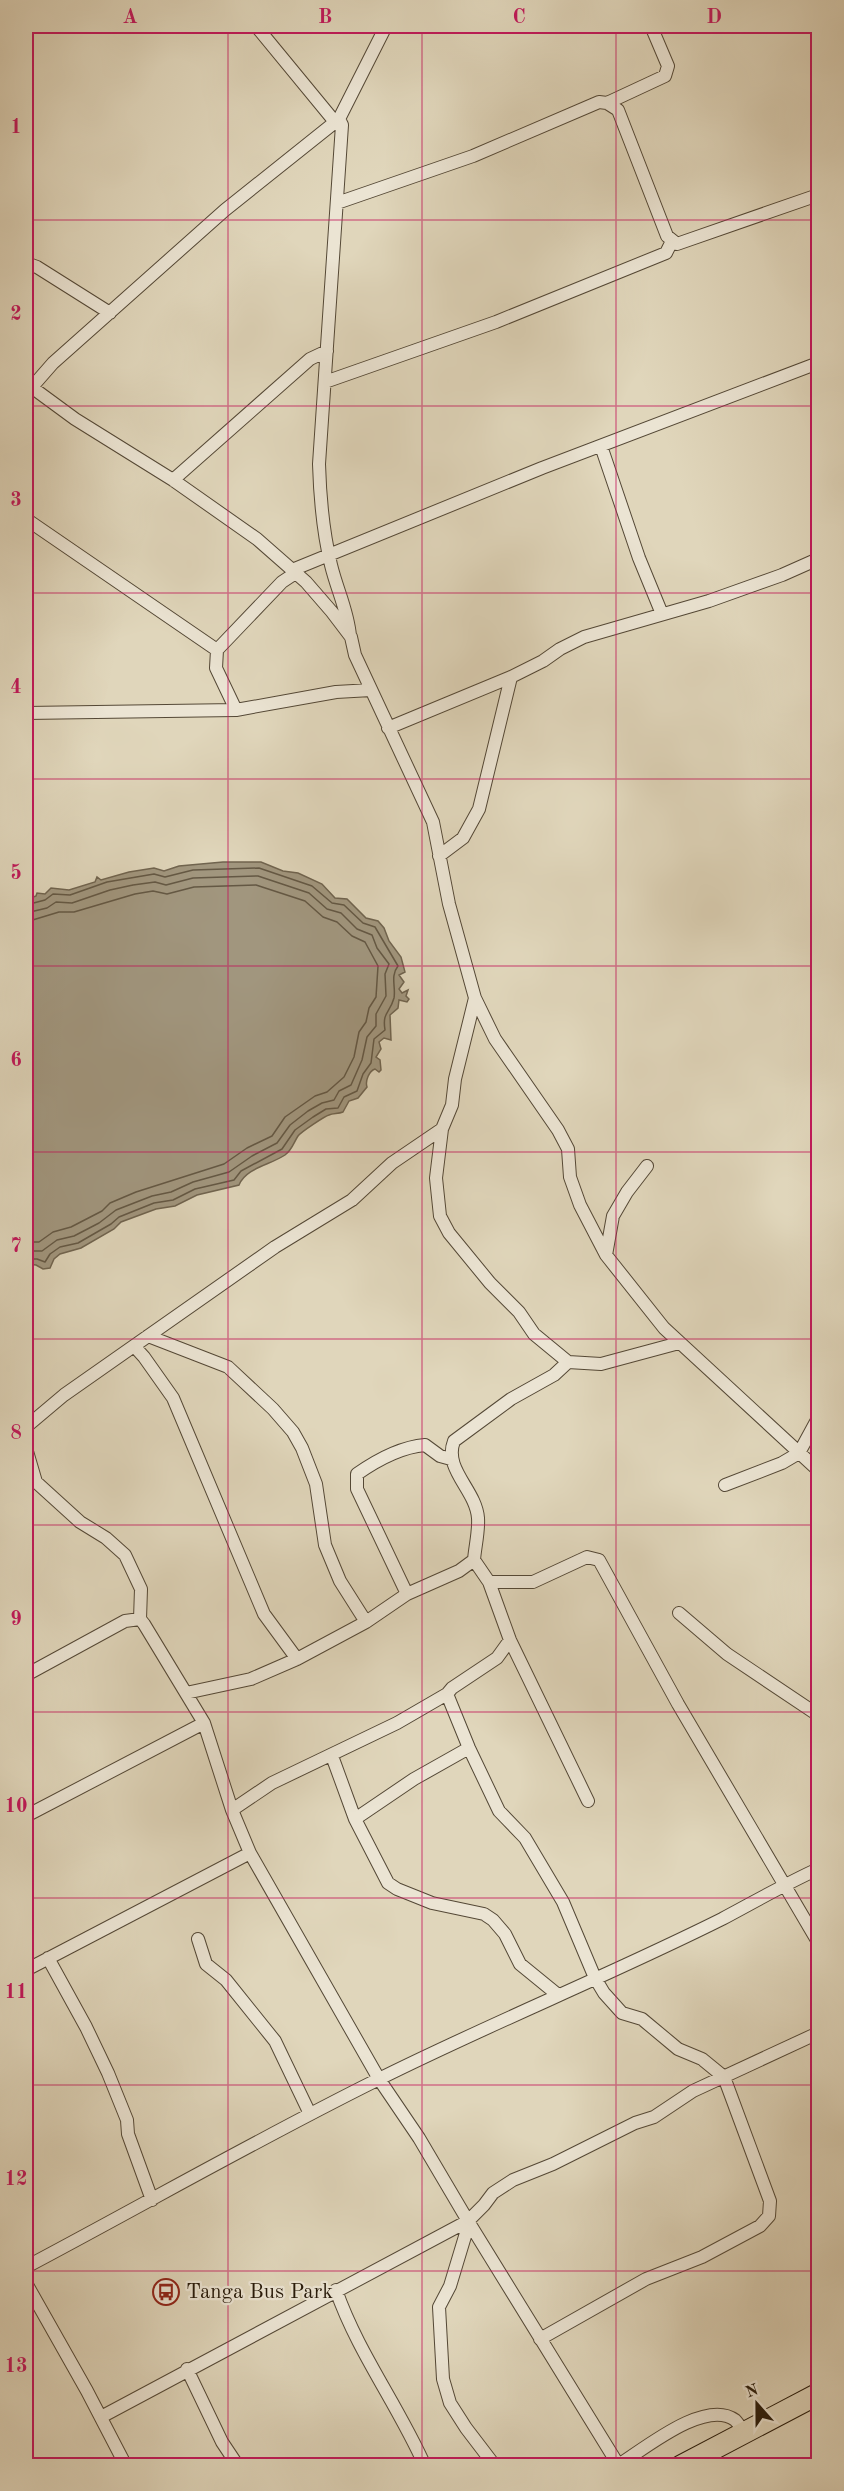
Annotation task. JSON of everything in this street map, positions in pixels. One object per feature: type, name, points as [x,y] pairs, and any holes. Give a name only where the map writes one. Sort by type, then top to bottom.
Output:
[{"type":"highway","points":[[681,2466],[744,2431],[819,2394]]},
{"type":"street","points":[[256,26],[342,125],[325,382],[320,505],[329,554],[348,616],[355,655],[433,822],[449,904],[475,998],[495,1039],[558,1130],[568,1149],[570,1177],[580,1205],[606,1255],[663,1328],[819,1470]]},
{"type":"street","points":[[351,637],[332,612],[292,570],[257,539],[172,480],[75,419],[29,385],[225,210],[338,120],[386,26]]},
{"type":"street","points":[[607,103],[665,76],[668,66],[651,26]]},
{"type":"street","points":[[337,203],[473,156],[599,102],[607,103],[618,110],[667,236],[672,241],[677,243],[819,195]]},
{"type":"street","points":[[325,382],[496,321],[666,253],[672,241]]},
{"type":"street","points":[[26,263],[37,267],[110,313]]},
{"type":"street","points":[[172,480],[310,359],[327,351]]},
{"type":"street","points":[[292,570],[601,446],[819,363]]},
{"type":"street","points":[[601,446],[639,558],[662,614]]},
{"type":"street","points":[[26,519],[217,650]]},
{"type":"street","points":[[388,728],[511,677],[584,637],[782,575],[819,559]]},
{"type":"street","points":[[236,710],[216,668],[217,650],[282,582],[294,574],[292,570]]},
{"type":"street","points":[[439,856],[463,838],[478,809],[511,677]]},
{"type":"street","points":[[26,713],[236,710],[336,692],[371,690]]},
{"type":"street","points":[[475,998],[455,1079],[452,1105],[442,1129],[436,1178],[440,1216],[449,1233],[490,1283],[519,1312],[534,1334],[568,1362],[601,1364],[679,1343]]},
{"type":"street","points":[[26,1426],[64,1395],[275,1247],[352,1200],[392,1163],[442,1129]]},
{"type":"street","points":[[606,1255],[613,1216],[627,1192],[647,1166]]},
{"type":"street","points":[[148,1336],[228,1367],[273,1409],[293,1432],[316,1484],[325,1545],[340,1581],[366,1622]]},
{"type":"street","points":[[134,1346],[173,1398],[264,1614],[297,1659]]},
{"type":"street","points":[[568,1362],[554,1375],[512,1399],[454,1441],[450,1450],[451,1459],[478,1517],[474,1560],[489,1582],[510,1640],[588,1801]]},
{"type":"street","points":[[725,1485],[782,1463],[799,1453],[819,1418]]},
{"type":"street","points":[[407,1594],[357,1489],[357,1474],[390,1455],[418,1445],[425,1445],[440,1456],[451,1459]]},
{"type":"street","points":[[26,1448],[31,1480],[80,1522],[106,1538],[125,1555],[141,1589],[140,1619],[204,1723],[232,1810],[250,1853],[379,2079],[419,2138],[467,2221],[618,2465],[664,2435],[704,2415],[729,2418],[744,2431]]},
{"type":"street","points":[[489,1582],[533,1582],[587,1557],[598,1560],[678,1704],[819,1942]]},
{"type":"street","points":[[186,1693],[251,1679],[297,1659],[366,1622],[407,1594],[459,1571],[474,1560]]},
{"type":"street","points":[[679,1612],[727,1654],[819,1715]]},
{"type":"street","points":[[26,1675],[125,1621],[140,1619]]},
{"type":"street","points":[[232,1810],[272,1784],[398,1724],[447,1694],[452,1688],[497,1658],[510,1640]]},
{"type":"street","points":[[447,1694],[469,1748],[499,1811],[525,1838],[563,1902],[596,1978],[616,2008],[642,2019],[678,2049],[702,2059],[724,2077],[770,2201],[769,2216],[760,2226],[702,2257],[646,2279],[540,2339]]},
{"type":"street","points":[[26,1816],[204,1723]]},
{"type":"street","points":[[355,1818],[414,1779],[469,1748]]},
{"type":"street","points":[[332,1756],[355,1818],[388,1883],[432,1903],[484,1914],[493,1920],[505,1934],[520,1964],[558,1995]]},
{"type":"street","points":[[26,1970],[250,1853]]},
{"type":"street","points":[[26,2267],[244,2148],[379,2079],[504,2018],[722,1919],[819,1869]]},
{"type":"street","points":[[198,1939],[206,1964],[226,1980],[275,2041],[310,2114]]},
{"type":"street","points":[[48,1958],[108,2073],[127,2120],[128,2134],[152,2200]]},
{"type":"street","points":[[100,2417],[467,2221],[493,2193],[513,2180],[553,2164],[635,2123],[654,2117],[693,2091],[819,2033]]},
{"type":"street","points":[[467,2221],[466,2233],[450,2286],[439,2307],[443,2379],[450,2403],[495,2466]]},
{"type":"street","points":[[26,2283],[126,2466]]},
{"type":"street","points":[[336,2290],[361,2348],[407,2426],[424,2466]]},
{"type":"street","points":[[187,2369],[222,2442],[238,2466]]},
{"type":"water","points":[[223,862],[261,862],[283,871],[298,873],[322,884],[335,898],[347,899],[366,918],[378,921],[384,928],[389,941],[401,957],[405,972],[399,975],[404,982],[399,989],[402,993],[408,990],[406,996],[409,999],[407,1002],[399,1000],[398,1008],[390,1015],[391,1040],[384,1038],[379,1042],[381,1049],[376,1057],[380,1060],[381,1070],[379,1072],[375,1069],[371,1072],[367,1079],[367,1087],[358,1098],[349,1101],[343,1112],[327,1116],[308,1128],[298,1136],[285,1155],[253,1171],[242,1179],[239,1185],[197,1195],[175,1206],[156,1209],[121,1222],[114,1229],[81,1248],[60,1254],[54,1259],[50,1268],[43,1269],[28,1264],[26,1270],[26,900],[36,896],[37,893],[45,894],[51,888],[69,890],[95,882],[97,877],[101,880],[154,868],[164,871],[179,866]]},
{"type":"place","name":"Tanga Bus Park","points":[[166,2292]]}]
